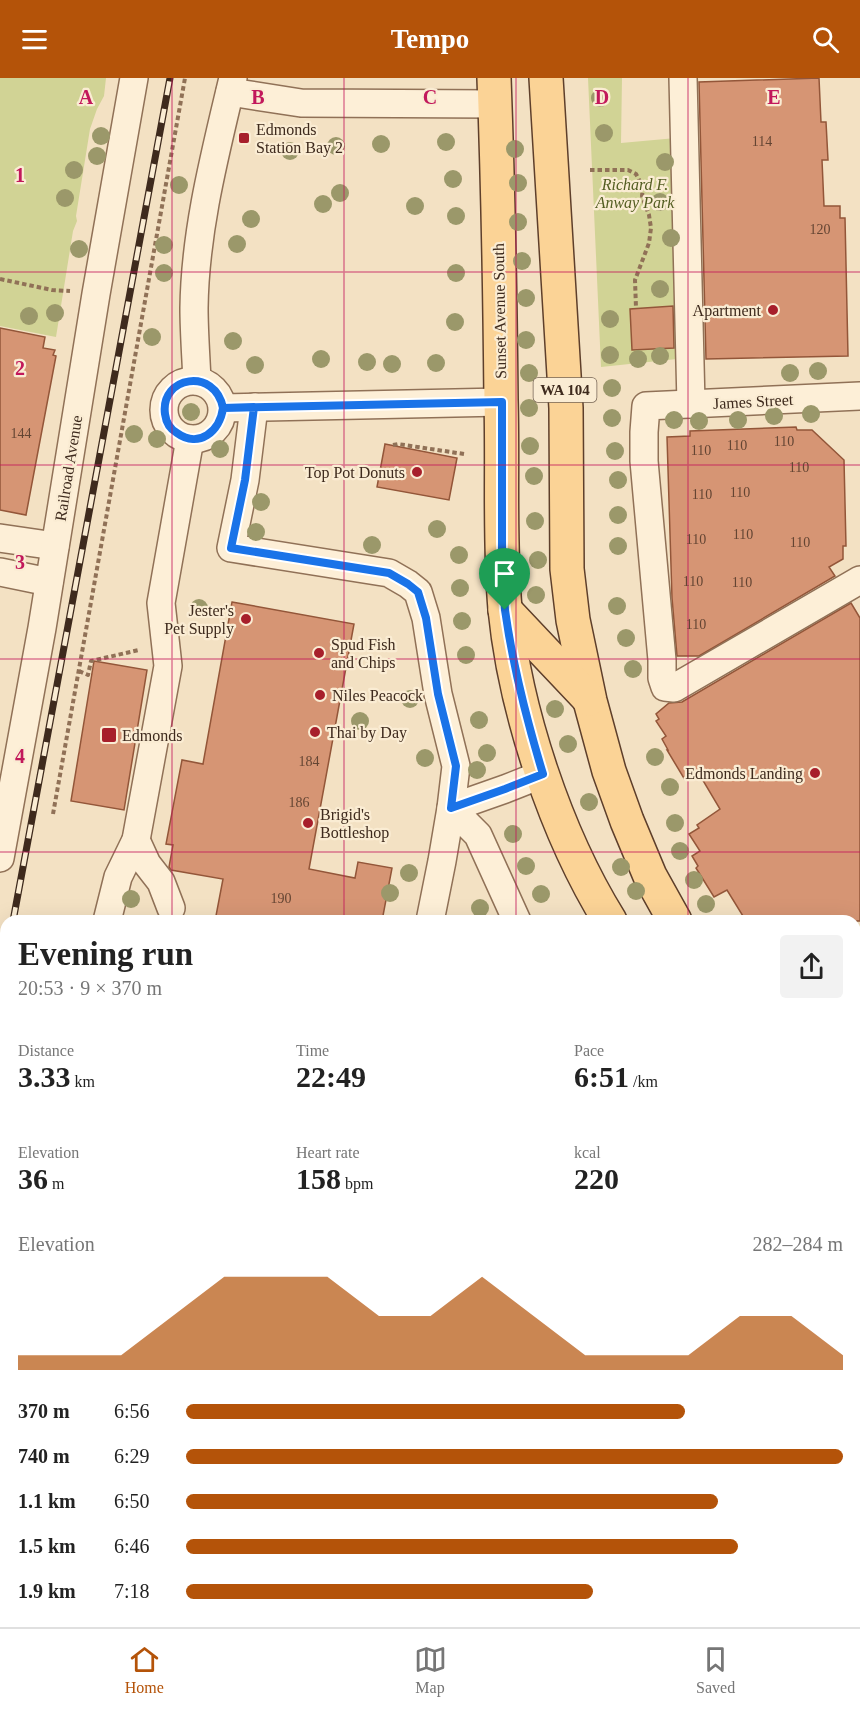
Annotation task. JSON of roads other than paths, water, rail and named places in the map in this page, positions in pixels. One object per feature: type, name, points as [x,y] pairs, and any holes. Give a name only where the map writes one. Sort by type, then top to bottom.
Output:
[{"type":"main road","name":"WA 104","points":[[546,78],[566,408],[567,569],[573,620],[590,700],[606,759],[627,821],[650,876],[672,915]]},
{"type":"main road","name":"Sunset Avenue South","points":[[494,91],[505,610],[517,682],[543,774],[572,849],[607,915]]},
{"type":"main road","points":[[505,610],[590,700]]},
{"type":"street","name":"Railroad Avenue","points":[[0,858],[134,78]]},
{"type":"street","points":[[684,78],[691,404]]},
{"type":"street","points":[[197,381],[194,308],[197,258],[205,200],[231,85],[302,103],[494,91]]},
{"type":"street","points":[[188,381],[204,383],[218,393],[223,408],[222,418],[217,427],[210,434],[200,438],[190,439],[174,432],[165,416],[167,398],[172,390],[188,381]]},
{"type":"street","name":"James Street","points":[[860,396],[646,406],[644,461],[662,678],[665,687],[674,688],[860,580]]},
{"type":"street","points":[[223,408],[502,402]]},
{"type":"street","points":[[254,407],[245,480],[231,548],[389,573],[418,592],[426,618],[438,694],[456,766],[451,808],[431,915]]},
{"type":"street","points":[[108,915],[118,877],[136,840],[168,666],[161,603],[190,439]]},
{"type":"street","points":[[0,538],[55,546]]},
{"type":"street","points":[[0,572],[49,582]]},
{"type":"street","points":[[451,808],[543,774]]},
{"type":"street","points":[[451,808],[478,835],[514,915]]},
{"type":"street","points":[[136,840],[147,864],[161,882],[171,908]]},
{"type":"street","points":[[113,895],[131,883],[146,879],[161,882]]},
{"type":"railway","points":[[14,915],[170,78]]},
{"type":"place","name":"Edmonds Station Bay 2","points":[[244,138]]},
{"type":"place","name":"Apartment","points":[[773,310]]},
{"type":"place","name":"Top Pot Donuts","points":[[417,472]]},
{"type":"place","name":"Jester's Pet Supply","points":[[246,619]]},
{"type":"place","name":"Spud Fish and Chips","points":[[319,653]]},
{"type":"place","name":"Niles Peacock","points":[[320,695]]},
{"type":"place","name":"Thai by Day","points":[[315,732]]},
{"type":"place","name":"Edmonds","points":[[109,735]]},
{"type":"place","name":"Edmonds Landing","points":[[815,773]]},
{"type":"place","name":"Brigid's Bottleshop","points":[[308,823]]},
{"type":"park label","name":"Richard F. Anway Park","points":[[635,193]]}]
